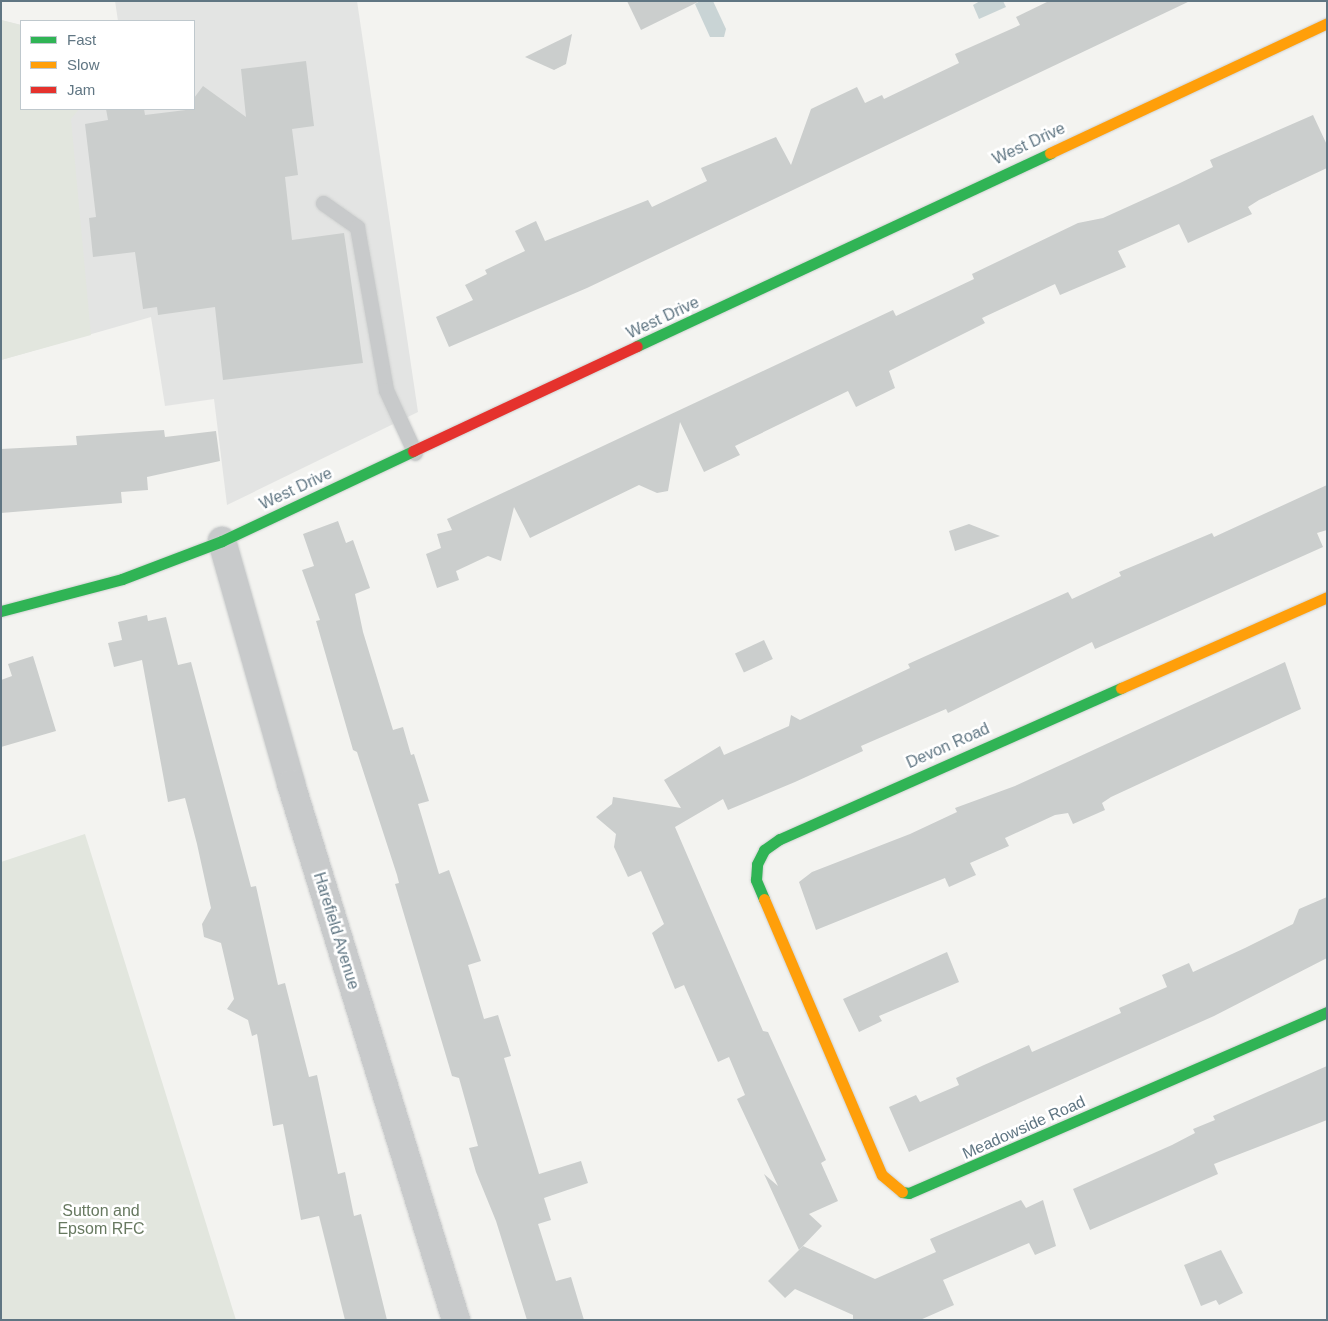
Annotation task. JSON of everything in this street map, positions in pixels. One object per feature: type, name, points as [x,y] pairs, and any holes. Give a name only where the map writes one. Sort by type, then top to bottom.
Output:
[{"type":"street","name":"West Drive","points":[[1,611],[122,579],[222,541],[415,453],[1327,23]]},
{"type":"street","name":"Harefield Avenue","points":[[222,541],[291,784],[456,1320]]},
{"type":"street","name":"Devon Road","points":[[818,1032],[756,880],[756,864],[764,850],[1327,596]]},
{"type":"street","name":"Meadowside Road","points":[[818,1032],[882,1175],[893,1188],[909,1193],[1327,1012]]},
{"type":"lane","points":[[323,203],[357,228],[386,390],[415,453]]},
{"type":"shaded area","points":[[115,1],[357,1],[418,412],[227,505],[214,399],[165,406],[151,317],[1,360],[1,20],[20,25],[20,110],[195,110],[195,20],[118,20]]},
{"type":"shaded area","points":[[700,1],[713,1],[726,29],[724,37],[710,37],[695,4]]},
{"type":"shaded area","points":[[980,1],[1003,1],[1006,7],[979,19],[973,5]]},
{"type":"green space","points":[[1,20],[20,25],[20,110],[78,110],[71,119],[91,335],[1,360]]},
{"type":"green space","name":"Sutton and Epsom RFC","points":[[85,834],[236,1320],[1,1320],[1,862]]},
{"type":"building","points":[[627,1],[700,1],[641,30]]},
{"type":"building","points":[[1049,1],[1190,1],[587,288],[449,347],[436,317],[473,300],[465,285],[487,274],[485,270],[525,251],[515,231],[536,221],[545,241],[648,200],[652,207],[707,181],[701,168],[776,137],[791,165],[811,109],[857,87],[865,103],[882,95],[884,99],[959,63],[955,54],[1020,25],[1016,17]]},
{"type":"building","points":[[572,34],[566,64],[554,70],[525,57]]},
{"type":"building","points":[[306,61],[314,126],[292,129],[298,175],[285,177],[292,240],[344,233],[363,363],[223,380],[215,307],[158,315],[157,307],[143,309],[135,252],[93,257],[89,218],[96,217],[85,124],[108,120],[106,110],[144,110],[145,115],[195,110],[195,97],[203,86],[246,117],[241,69]]},
{"type":"building","points":[[1313,115],[1327,145],[1327,168],[1259,200],[1248,207],[1252,214],[1188,243],[1179,224],[1118,251],[1126,267],[1060,295],[1055,284],[982,318],[985,323],[889,371],[895,388],[856,407],[848,391],[735,446],[740,455],[704,472],[680,422],[668,491],[657,493],[639,485],[530,538],[514,507],[501,561],[488,556],[456,571],[459,580],[437,588],[426,554],[441,548],[437,534],[452,530],[447,519],[893,310],[896,316],[974,279],[972,274],[1078,223],[1103,218],[1178,184],[1213,167],[1210,160]]},
{"type":"building","points":[[164,430],[165,437],[216,431],[220,461],[147,477],[148,490],[121,492],[122,503],[1,513],[1,449],[77,445],[76,436]]},
{"type":"building","points":[[1327,485],[1327,530],[1317,533],[1323,547],[1095,649],[1092,642],[948,713],[946,709],[861,746],[863,751],[795,782],[728,810],[723,799],[675,827],[763,1031],[768,1032],[826,1160],[821,1163],[838,1201],[809,1214],[822,1226],[799,1250],[764,1174],[778,1186],[737,1099],[745,1095],[729,1057],[718,1062],[684,985],[675,989],[652,933],[664,924],[641,871],[628,877],[614,847],[616,834],[596,817],[612,804],[613,797],[681,808],[664,780],[720,746],[724,755],[789,726],[791,715],[800,720],[910,668],[908,664],[1068,592],[1072,599],[1121,576],[1119,572],[1212,533],[1214,537]]},
{"type":"building","points":[[338,521],[346,543],[353,540],[370,588],[355,594],[363,632],[393,730],[403,727],[411,755],[414,754],[429,801],[418,804],[439,874],[449,870],[481,961],[468,965],[484,1019],[498,1015],[511,1056],[504,1058],[539,1174],[581,1161],[588,1183],[544,1198],[551,1220],[538,1224],[556,1281],[571,1277],[584,1320],[527,1320],[496,1221],[476,1172],[469,1148],[478,1146],[459,1078],[452,1076],[395,884],[399,883],[397,875],[357,752],[353,750],[316,621],[320,620],[302,570],[314,566],[303,534]]},
{"type":"building","points":[[969,524],[1000,536],[955,551],[949,531]]},
{"type":"building","points":[[147,615],[148,621],[166,617],[178,665],[191,662],[251,887],[256,886],[278,985],[285,983],[309,1077],[317,1075],[338,1174],[345,1172],[354,1216],[361,1214],[387,1320],[345,1320],[319,1216],[301,1220],[283,1124],[273,1126],[257,1034],[252,1036],[248,1020],[227,1009],[234,999],[221,943],[204,937],[202,924],[211,908],[197,844],[185,798],[168,802],[142,660],[114,667],[108,643],[122,640],[118,622]]},
{"type":"building","points":[[764,640],[773,659],[744,673],[735,654]]},
{"type":"building","points":[[33,656],[56,731],[1,747],[1,680],[12,676],[8,664]]},
{"type":"building","points":[[1285,662],[1301,709],[1111,797],[1102,803],[1105,810],[1073,824],[1068,813],[1055,815],[1005,838],[1009,846],[970,863],[976,875],[949,887],[945,878],[816,930],[799,882],[812,872],[910,834],[957,812],[955,808],[1015,786]]},
{"type":"building","points":[[1327,897],[1327,958],[1214,1016],[909,1152],[889,1107],[916,1095],[920,1102],[959,1085],[956,1078],[1029,1045],[1032,1052],[1121,1013],[1119,1008],[1167,987],[1162,975],[1189,963],[1193,972],[1245,948],[1293,924],[1299,909]]},
{"type":"building","points":[[947,952],[959,982],[879,1016],[882,1021],[859,1032],[843,999]]},
{"type":"building","points":[[1327,1066],[1327,1120],[1214,1164],[1218,1174],[1090,1230],[1073,1189],[1172,1145],[1195,1133],[1193,1129],[1215,1120],[1213,1116]]},
{"type":"building","points":[[1021,1200],[1026,1208],[1043,1200],[1056,1246],[1035,1255],[1029,1243],[943,1280],[954,1305],[920,1320],[853,1320],[853,1315],[795,1289],[785,1298],[768,1281],[803,1246],[875,1279],[936,1252],[930,1239]]},
{"type":"building","points":[[1221,1250],[1243,1293],[1219,1305],[1216,1300],[1201,1306],[1184,1265]]},
{"type":"traffic: fast","points":[[637,346],[1050,153]]},
{"type":"traffic: fast","points":[[1,611],[122,579],[222,541],[413,451]]},
{"type":"traffic: fast","points":[[764,899],[756,880],[757,864],[764,850],[780,839],[1121,688]]},
{"type":"traffic: fast","points":[[902,1192],[909,1193],[1327,1012]]},
{"type":"traffic: slow","points":[[1050,153],[1327,23]]},
{"type":"traffic: slow","points":[[1121,688],[1327,597]]},
{"type":"traffic: slow","points":[[764,899],[882,1175],[902,1192]]},
{"type":"traffic: jam","points":[[413,451],[637,346]]}]
